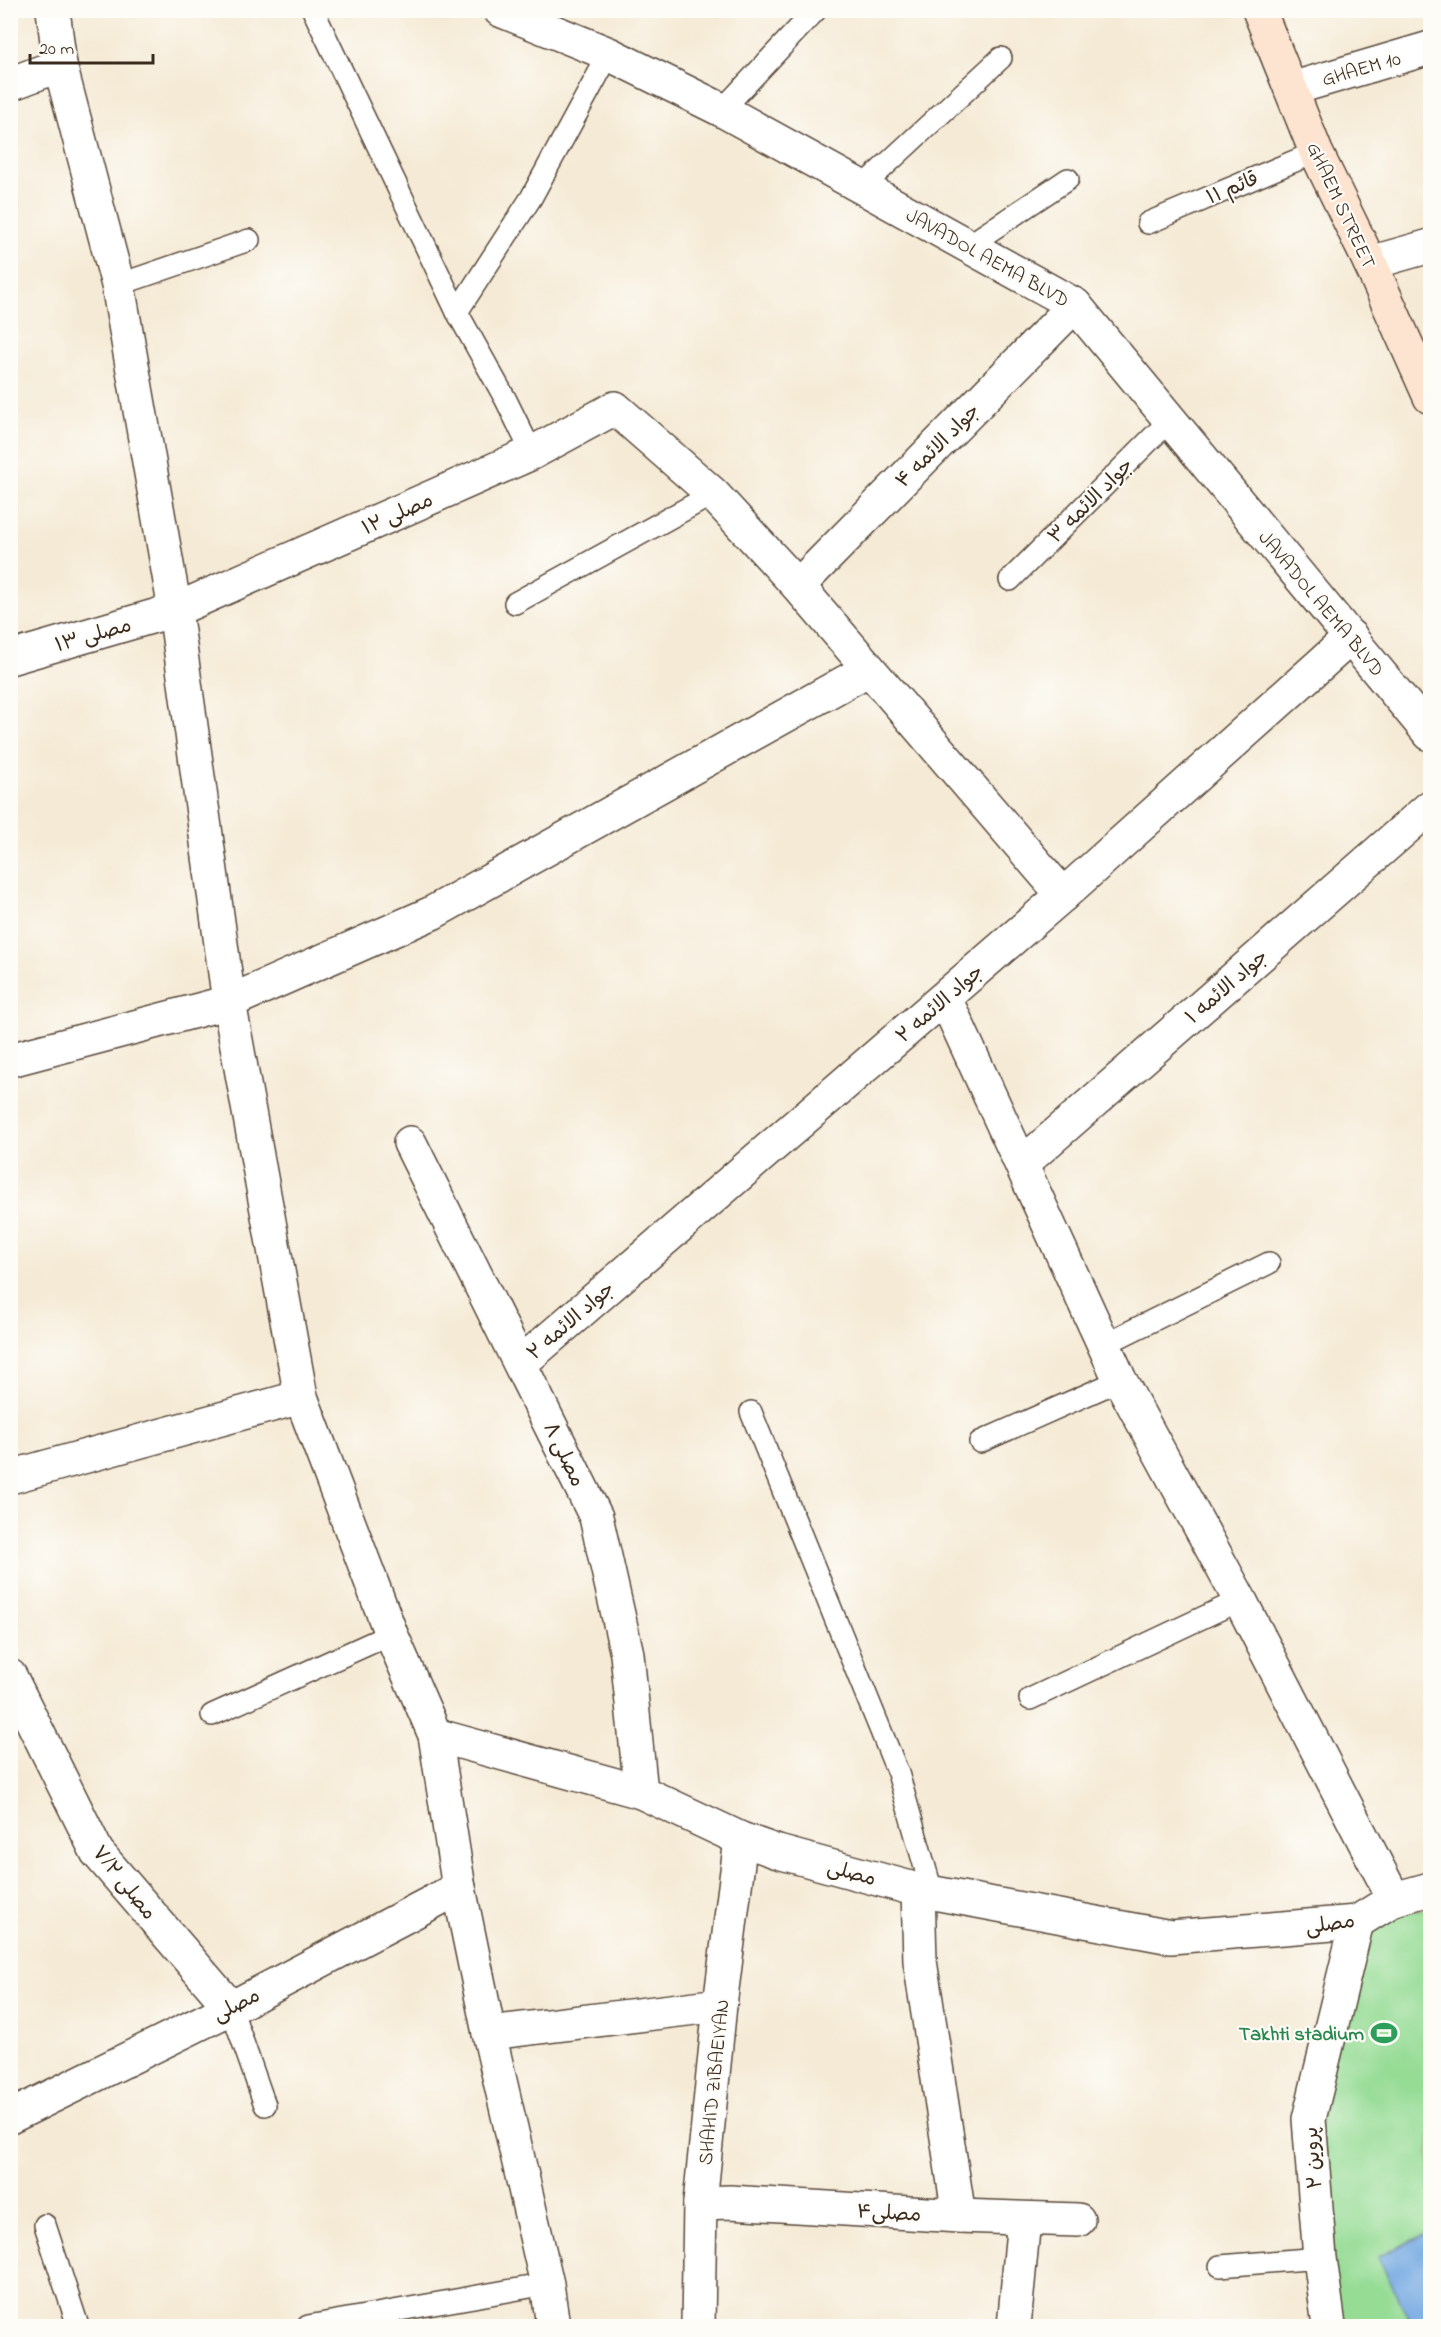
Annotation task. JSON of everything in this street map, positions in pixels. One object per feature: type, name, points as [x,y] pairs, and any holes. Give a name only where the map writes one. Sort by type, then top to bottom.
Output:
[{"type":"street","points":[[53,10],[60,65],[117,285],[175,610],[229,1002],[301,1397],[391,1634],[435,1735],[459,1888],[489,2033],[548,2284],[554,2326]]},
{"type":"street","name":"JAVADOL AEMA BLVD","points":[[500,10],[609,54],[722,110],[1075,305],[1431,734]]},
{"type":"street","name":"GHAEM STREET","points":[[1259,10],[1316,152],[1431,397]]},
{"type":"street","name":"GHAEM 10","points":[[1291,88],[1431,48]]},
{"type":"street","points":[[10,84],[60,65]]},
{"type":"street","points":[[1370,263],[1431,246]]},
{"type":"street","name":"جواد الائمه ۴","points":[[798,586],[1075,305]]},
{"type":"street","name":"مصلی ۱۲","points":[[175,610],[532,453],[615,408],[713,494]]},
{"type":"street","points":[[713,494],[798,586],[1064,895]]},
{"type":"street","name":"مصلی ۱۳","points":[[10,658],[175,610]]},
{"type":"street","name":"جواد الائمه ۲","points":[[521,1363],[1064,895],[1351,637]]},
{"type":"street","points":[[10,1060],[229,1002],[432,913],[869,669]]},
{"type":"street","name":"جواد الائمه ۱","points":[[1022,1164],[1431,807]]},
{"type":"street","points":[[945,998],[1120,1380],[1240,1600],[1394,1899]]},
{"type":"street","name":"مصلی ۸","points":[[410,1143],[596,1516],[627,1654],[641,1792]]},
{"type":"street","points":[[10,1477],[301,1397]]},
{"type":"street","name":"مصلی ۷/۲","points":[[10,1676],[97,1852],[231,2007]]},
{"type":"street","name":"مصلی","points":[[435,1735],[641,1792],[741,1839],[778,1852],[925,1891],[1171,1937],[1357,1922],[1394,1899],[1431,1889]]},
{"type":"street","name":"SHAHID ZIBAEIYAN","points":[[698,2326],[700,2203],[720,2005],[741,1839]]},
{"type":"street","name":"مصلی","points":[[10,2116],[231,2007],[459,1888]]},
{"type":"street","points":[[925,1891],[921,1960],[959,2216]]},
{"type":"street","name":"پروین ۲","points":[[1329,2326],[1320,2258],[1309,2119],[1357,1922]]},
{"type":"street","points":[[489,2033],[720,2005]]},
{"type":"street","name":"مصلی۴","points":[[700,2203],[730,2202],[959,2216],[1078,2220]]},
{"type":"street","points":[[1014,2326],[1024,2219]]},
{"type":"lane","points":[[313,10],[457,312],[506,400],[532,453]]},
{"type":"lane","points":[[722,110],[816,10]]},
{"type":"lane","points":[[457,312],[531,198],[609,54]]},
{"type":"lane","points":[[862,187],[1001,58]]},
{"type":"lane","name":"قائم ۱۱","points":[[1148,223],[1316,152]]},
{"type":"lane","points":[[969,245],[1068,179]]},
{"type":"lane","points":[[117,285],[249,240]]},
{"type":"lane","name":"جواد الائمه ۳","points":[[1010,580],[1170,420]]},
{"type":"lane","points":[[515,603],[713,494]]},
{"type":"lane","points":[[1105,1344],[1269,1263]]},
{"type":"lane","points":[[980,1442],[1120,1380]]},
{"type":"lane","points":[[751,1412],[898,1773],[925,1891]]},
{"type":"lane","points":[[1030,1699],[1240,1600]]},
{"type":"lane","points":[[212,1715],[391,1634]]},
{"type":"lane","points":[[231,2007],[266,2105]]},
{"type":"lane","points":[[45,2225],[78,2326]]},
{"type":"lane","points":[[1220,2266],[1320,2258]]},
{"type":"lane","points":[[308,2326],[548,2284]]},
{"type":"green space","name":"Takhti stadium","points":[[1430,1908],[1430,2326],[1339,2326],[1316,2144],[1361,1922]]},
{"type":"water","points":[[1430,2232],[1430,2326],[1412,2326],[1378,2257]]},
{"type":"place","name":"Takhti stadium","points":[[1384,2033]]}]
